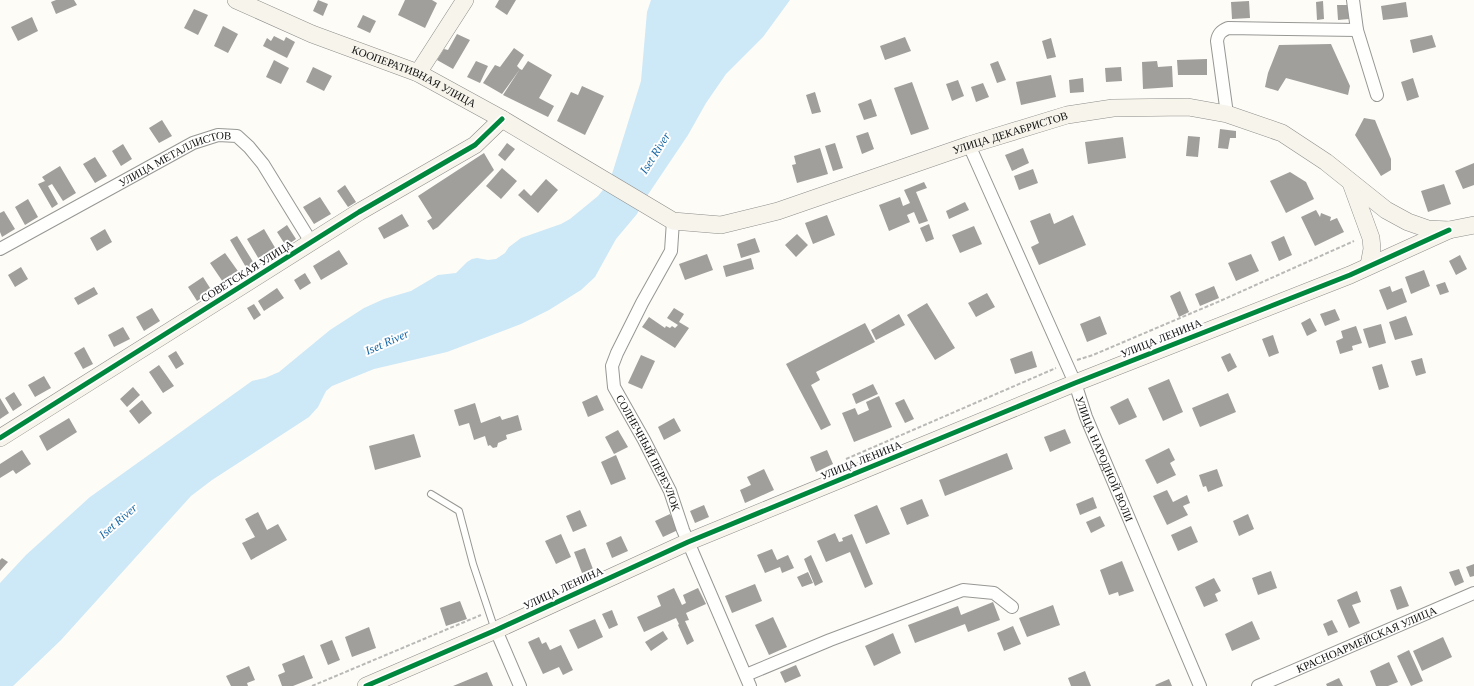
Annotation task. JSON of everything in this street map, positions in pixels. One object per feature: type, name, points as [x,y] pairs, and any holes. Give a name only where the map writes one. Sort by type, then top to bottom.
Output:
[{"type":"street","name":"КООПЕРАТИВНАЯ УЛИЦА","points":[[236,0],[312,34],[418,73],[502,119],[586,168],[668,219]]},
{"type":"street","points":[[418,73],[465,0]]},
{"type":"street","points":[[1353,0],[1357,30],[1377,96]]},
{"type":"street","points":[[1227,114],[1217,41],[1218,36],[1223,30],[1228,28],[1357,30]]},
{"type":"street","name":"УЛИЦА ДЕКАБРИСТОВ","points":[[668,219],[721,225],[778,211],[969,145],[1067,115],[1113,108],[1188,107],[1227,114],[1282,133],[1326,162],[1386,210],[1408,222],[1428,228],[1449,230]]},
{"type":"street","name":"СОВЕТСКАЯ УЛИЦА","points":[[0,438],[359,212],[475,145],[502,119]]},
{"type":"street","name":"УЛИЦА МЕТАЛЛИСТОВ","points":[[0,249],[193,144],[218,135],[237,136],[249,147],[263,164],[311,242]]},
{"type":"street","name":"УЛИЦА НАРОДНОЙ ВОЛИ","points":[[969,145],[1075,383],[1086,417],[1200,686]]},
{"type":"street","points":[[1352,183],[1371,238],[1372,249],[1370,266]]},
{"type":"street","name":"СОЛНЕЧНЫЙ ПЕРЕУЛОК","points":[[668,219],[671,252],[642,303],[617,353],[612,366],[614,387],[644,440],[670,491],[688,542],[748,680]]},
{"type":"street","points":[[1449,230],[1474,225]]},
{"type":"street","name":"УЛИЦА ЛЕНИНА","points":[[366,686],[496,630],[688,542],[1075,383],[1370,266],[1449,230]]},
{"type":"street","points":[[748,680],[830,640],[963,590],[994,593],[1012,607]]},
{"type":"street","name":"КРАСНОАРМЕЙСКАЯ УЛИЦА","points":[[1258,686],[1474,594]]},
{"type":"street","points":[[496,630],[520,686]]},
{"type":"lane","points":[[431,494],[459,511],[473,564],[496,630]]},
{"type":"path","points":[[846,459],[1066,364],[1093,355],[1206,307],[1354,241]]},
{"type":"path","points":[[312,686],[489,611]]},
{"type":"water","name":"Iset River","points":[[651,0],[790,0],[763,37],[726,74],[706,103],[688,135],[643,202],[637,214],[616,239],[595,277],[581,290],[549,310],[521,324],[447,352],[374,369],[332,386],[326,391],[318,407],[309,417],[212,480],[191,496],[61,640],[13,686],[0,686],[0,583],[26,555],[90,497],[252,381],[265,378],[279,372],[330,330],[364,308],[384,299],[411,291],[438,275],[456,273],[472,259],[496,259],[521,238],[561,224],[570,219],[598,196],[607,185],[612,174],[641,81],[647,12]]},
{"type":"building","points":[[56,0],[74,0],[77,5],[56,14],[51,2]]},
{"type":"building","points":[[318,0],[328,4],[323,16],[313,11]]},
{"type":"building","points":[[405,0],[432,0],[437,3],[425,28],[398,15]]},
{"type":"building","points":[[499,0],[516,0],[507,15],[495,7]]},
{"type":"building","points":[[1249,1],[1250,18],[1232,19],[1231,2]]},
{"type":"building","points":[[1323,1],[1324,19],[1317,20],[1316,2]]},
{"type":"building","points":[[1406,2],[1408,17],[1383,20],[1381,6]]},
{"type":"building","points":[[1337,5],[1348,5],[1349,19],[1338,20]]},
{"type":"building","points":[[194,9],[208,15],[198,35],[184,28]]},
{"type":"building","points":[[363,15],[376,21],[370,33],[357,27]]},
{"type":"building","points":[[32,17],[38,31],[18,41],[11,27]]},
{"type":"building","points":[[223,26],[238,34],[228,53],[214,46]]},
{"type":"building","points":[[457,34],[470,40],[453,69],[437,60],[444,49],[448,50]]},
{"type":"building","points":[[1432,35],[1436,47],[1413,53],[1410,40]]},
{"type":"building","points":[[274,36],[284,41],[286,37],[295,42],[287,58],[263,46],[267,38],[271,41]]},
{"type":"building","points":[[905,37],[911,51],[885,60],[880,46]]},
{"type":"building","points":[[1051,38],[1056,57],[1047,59],[1042,41]]},
{"type":"building","points":[[1331,44],[1350,86],[1348,95],[1286,78],[1278,91],[1265,87],[1268,73],[1279,45]]},
{"type":"building","points":[[514,48],[524,55],[517,66],[520,69],[502,94],[483,83],[495,65],[500,67]]},
{"type":"building","points":[[1207,59],[1207,75],[1178,75],[1177,60]]},
{"type":"building","points":[[274,60],[289,68],[281,84],[266,77]]},
{"type":"building","points":[[476,61],[488,66],[480,83],[467,77]]},
{"type":"building","points":[[528,61],[552,75],[539,98],[554,106],[548,117],[503,95],[520,69],[522,70]]},
{"type":"building","points":[[998,61],[1006,80],[997,83],[990,64]]},
{"type":"building","points":[[1157,61],[1158,67],[1172,66],[1173,87],[1143,89],[1142,62]]},
{"type":"building","points":[[313,67],[332,76],[324,91],[306,82]]},
{"type":"building","points":[[1121,67],[1122,81],[1106,82],[1105,68]]},
{"type":"building","points":[[1051,75],[1056,97],[1021,105],[1016,82]]},
{"type":"building","points":[[1083,78],[1084,92],[1070,93],[1069,80]]},
{"type":"building","points":[[1413,78],[1419,97],[1407,101],[1401,82]]},
{"type":"building","points":[[958,80],[964,96],[952,101],[946,84]]},
{"type":"building","points":[[912,82],[929,129],[911,135],[894,88]]},
{"type":"building","points":[[983,83],[989,97],[976,102],[971,87]]},
{"type":"building","points":[[582,86],[604,96],[585,135],[557,121],[571,92],[578,95]]},
{"type":"building","points":[[815,92],[821,112],[812,114],[806,95]]},
{"type":"building","points":[[871,99],[877,116],[864,120],[858,104]]},
{"type":"building","points":[[1364,118],[1375,120],[1391,159],[1391,170],[1381,176],[1355,135]]},
{"type":"building","points":[[162,120],[172,136],[159,143],[149,128]]},
{"type":"building","points":[[1220,129],[1236,131],[1236,138],[1230,138],[1228,149],[1218,148]]},
{"type":"building","points":[[868,132],[874,149],[862,154],[856,136]]},
{"type":"building","points":[[1188,136],[1200,137],[1198,157],[1186,156]]},
{"type":"building","points":[[1123,137],[1126,158],[1088,164],[1085,142]]},
{"type":"building","points":[[507,143],[515,149],[505,161],[498,155]]},
{"type":"building","points":[[835,143],[843,168],[833,171],[825,146]]},
{"type":"building","points":[[123,144],[132,159],[121,166],[112,151]]},
{"type":"building","points":[[820,148],[828,174],[797,183],[792,165],[796,164],[794,156]]},
{"type":"building","points":[[1023,148],[1029,163],[1012,171],[1005,155]]},
{"type":"building","points":[[484,153],[494,170],[438,227],[433,230],[427,221],[432,218],[418,196]]},
{"type":"building","points":[[95,157],[107,176],[95,183],[83,164]]},
{"type":"building","points":[[1474,163],[1474,185],[1463,189],[1455,171]]},
{"type":"building","points":[[60,166],[76,193],[63,201],[52,184],[48,186],[58,204],[52,208],[38,184],[45,181],[42,177]]},
{"type":"building","points":[[502,168],[517,181],[501,199],[486,186]]},
{"type":"building","points":[[1033,169],[1038,183],[1019,190],[1014,176]]},
{"type":"building","points":[[1290,172],[1306,182],[1314,199],[1286,213],[1270,181]]},
{"type":"building","points":[[546,179],[558,190],[538,213],[518,195],[524,189],[531,196]]},
{"type":"building","points":[[924,182],[927,188],[916,192],[928,221],[919,224],[914,212],[907,215],[910,222],[889,231],[879,205],[900,197],[903,206],[910,203],[904,190]]},
{"type":"building","points":[[1444,184],[1451,204],[1428,212],[1421,191]]},
{"type":"building","points":[[345,185],[356,202],[348,207],[337,191]]},
{"type":"building","points":[[320,197],[331,214],[314,224],[303,207]]},
{"type":"building","points":[[28,199],[38,217],[25,225],[15,207]]},
{"type":"building","points":[[965,202],[969,210],[949,219],[946,211]]},
{"type":"building","points":[[1316,210],[1320,217],[1321,213],[1331,217],[1330,221],[1337,218],[1344,232],[1315,246],[1301,217]]},
{"type":"building","points":[[4,211],[15,229],[2,237],[0,232],[0,213]]},
{"type":"building","points":[[1050,213],[1054,224],[1073,215],[1086,245],[1039,265],[1031,247],[1039,243],[1030,221]]},
{"type":"building","points":[[402,214],[409,226],[384,239],[378,228]]},
{"type":"building","points":[[827,215],[835,235],[813,244],[805,223]]},
{"type":"building","points":[[929,224],[934,239],[926,242],[920,228]]},
{"type":"building","points":[[287,225],[296,239],[286,246],[277,232]]},
{"type":"building","points":[[974,226],[982,244],[960,253],[952,235]]},
{"type":"building","points":[[105,229],[112,242],[97,251],[90,238]]},
{"type":"building","points":[[264,229],[277,251],[260,261],[247,239]]},
{"type":"building","points":[[797,234],[808,245],[796,257],[785,245]]},
{"type":"building","points":[[237,236],[255,265],[247,269],[230,240]]},
{"type":"building","points":[[1284,236],[1292,255],[1279,261],[1271,242]]},
{"type":"building","points":[[755,238],[760,252],[741,258],[737,244]]},
{"type":"building","points":[[339,250],[348,264],[321,280],[313,266]]},
{"type":"building","points":[[225,253],[240,274],[225,285],[210,263]]},
{"type":"building","points":[[707,254],[713,270],[685,280],[679,264]]},
{"type":"building","points":[[1251,254],[1259,271],[1236,281],[1228,263]]},
{"type":"building","points":[[1460,255],[1467,269],[1456,275],[1449,261]]},
{"type":"building","points":[[751,258],[754,269],[726,277],[723,266]]},
{"type":"building","points":[[21,267],[28,279],[15,287],[8,275]]},
{"type":"building","points":[[1424,270],[1430,286],[1411,294],[1405,277]]},
{"type":"building","points":[[305,273],[311,283],[300,290],[294,280]]},
{"type":"building","points":[[203,277],[212,291],[197,301],[188,287]]},
{"type":"building","points":[[1445,282],[1449,292],[1440,295],[1436,285]]},
{"type":"building","points":[[1214,286],[1219,298],[1200,306],[1195,294]]},
{"type":"building","points":[[1390,286],[1392,292],[1402,288],[1407,302],[1387,310],[1379,290]]},
{"type":"building","points":[[94,287],[98,294],[78,305],[74,298]]},
{"type":"building","points":[[277,288],[284,298],[264,311],[258,301]]},
{"type":"building","points":[[1180,291],[1189,312],[1179,317],[1170,296]]},
{"type":"building","points":[[987,293],[995,307],[976,317],[968,303]]},
{"type":"building","points":[[927,303],[955,348],[935,360],[907,315]]},
{"type":"building","points":[[254,304],[261,315],[254,320],[247,308]]},
{"type":"building","points":[[152,308],[160,321],[144,331],[136,317]]},
{"type":"building","points":[[674,308],[684,314],[679,322],[689,328],[675,348],[642,327],[649,317],[665,328],[666,326],[670,328],[672,326],[675,328],[678,325],[667,318]]},
{"type":"building","points":[[1335,309],[1340,320],[1325,326],[1320,314]]},
{"type":"building","points":[[899,314],[905,325],[876,340],[871,330]]},
{"type":"building","points":[[1100,316],[1107,334],[1087,342],[1080,324]]},
{"type":"building","points":[[1406,316],[1413,335],[1395,340],[1389,322]]},
{"type":"building","points":[[1310,318],[1317,331],[1307,336],[1301,323]]},
{"type":"building","points":[[865,323],[875,342],[816,372],[820,380],[811,385],[831,425],[821,430],[786,364]]},
{"type":"building","points":[[1381,324],[1386,343],[1369,348],[1363,329]]},
{"type":"building","points":[[1356,326],[1362,343],[1352,346],[1353,350],[1340,354],[1336,341],[1343,338],[1341,331]]},
{"type":"building","points":[[123,327],[130,339],[114,347],[108,335]]},
{"type":"building","points":[[1273,335],[1279,353],[1269,357],[1262,339]]},
{"type":"building","points":[[84,347],[93,364],[83,369],[74,353]]},
{"type":"building","points":[[176,351],[184,364],[176,369],[168,356]]},
{"type":"building","points":[[1032,351],[1037,367],[1015,374],[1010,359]]},
{"type":"building","points":[[1230,353],[1237,367],[1228,372],[1221,357]]},
{"type":"building","points":[[641,355],[655,361],[642,389],[628,383]]},
{"type":"building","points":[[1422,358],[1426,373],[1416,376],[1411,361]]},
{"type":"building","points":[[1382,364],[1389,387],[1379,390],[1372,367]]},
{"type":"building","points":[[159,365],[174,386],[163,393],[149,372]]},
{"type":"building","points":[[44,376],[51,388],[35,397],[28,385]]},
{"type":"building","points":[[1169,379],[1183,412],[1163,421],[1148,388]]},
{"type":"building","points":[[873,384],[878,394],[856,404],[852,394]]},
{"type":"building","points":[[133,387],[140,395],[127,407],[120,399]]},
{"type":"building","points":[[14,392],[22,405],[13,411],[5,398]]},
{"type":"building","points":[[1228,393],[1236,412],[1200,427],[1192,408]]},
{"type":"building","points":[[597,395],[604,410],[588,417],[582,402]]},
{"type":"building","points":[[879,396],[892,427],[854,442],[842,413],[855,408],[858,415],[869,410],[866,402]]},
{"type":"building","points":[[0,398],[9,413],[0,419]]},
{"type":"building","points":[[1128,398],[1137,417],[1119,425],[1110,407]]},
{"type":"building","points":[[904,399],[914,419],[905,423],[895,403]]},
{"type":"building","points":[[142,400],[152,413],[139,424],[129,411]]},
{"type":"building","points":[[475,403],[481,423],[500,416],[502,420],[518,415],[522,430],[506,435],[507,439],[498,443],[497,447],[493,448],[490,445],[488,446],[485,436],[474,440],[469,423],[459,426],[454,410]]},
{"type":"building","points":[[69,418],[77,432],[47,451],[39,436]]},
{"type":"building","points":[[674,418],[681,431],[664,440],[658,427]]},
{"type":"building","points":[[1065,429],[1071,443],[1050,452],[1044,437]]},
{"type":"building","points":[[618,430],[628,447],[614,454],[605,437]]},
{"type":"building","points":[[414,434],[421,457],[375,470],[369,446]]},
{"type":"building","points":[[1169,448],[1175,460],[1170,463],[1176,475],[1157,484],[1145,460]]},
{"type":"building","points":[[22,450],[31,464],[16,474],[13,470],[0,478],[0,464]]},
{"type":"building","points":[[827,450],[833,464],[816,472],[810,457]]},
{"type":"building","points":[[1007,453],[1013,469],[945,496],[939,480]]},
{"type":"building","points":[[616,455],[626,479],[611,485],[601,462]]},
{"type":"building","points":[[764,469],[774,490],[745,503],[740,490],[751,485],[747,477]]},
{"type":"building","points":[[1217,469],[1223,486],[1208,492],[1206,486],[1203,487],[1199,475]]},
{"type":"building","points":[[1167,490],[1173,502],[1187,495],[1190,503],[1183,506],[1188,515],[1167,525],[1153,496]]},
{"type":"building","points":[[1093,497],[1097,508],[1080,515],[1076,504]]},
{"type":"building","points":[[922,499],[929,516],[907,525],[900,508]]},
{"type":"building","points":[[704,505],[709,517],[695,523],[690,511]]},
{"type":"building","points":[[877,505],[890,534],[866,544],[854,515]]},
{"type":"building","points":[[580,510],[587,526],[573,532],[566,516]]},
{"type":"building","points":[[258,512],[267,530],[278,524],[287,540],[251,560],[242,543],[255,537],[245,519]]},
{"type":"building","points":[[670,514],[678,530],[663,537],[655,521]]},
{"type":"building","points":[[1248,514],[1254,529],[1239,536],[1233,521]]},
{"type":"building","points":[[1100,516],[1105,526],[1091,533],[1086,522]]},
{"type":"building","points":[[1191,526],[1198,542],[1178,551],[1171,535]]},
{"type":"building","points":[[835,533],[839,542],[843,541],[842,538],[852,534],[873,584],[865,588],[850,552],[826,562],[817,541]]},
{"type":"building","points":[[561,534],[571,557],[556,564],[545,541]]},
{"type":"building","points":[[621,536],[628,551],[612,558],[606,543]]},
{"type":"building","points":[[585,548],[593,569],[582,573],[574,552]]},
{"type":"building","points":[[772,549],[777,560],[788,555],[794,568],[782,573],[780,567],[765,573],[757,555]]},
{"type":"building","points":[[811,555],[823,582],[815,586],[804,559]]},
{"type":"building","points":[[2,558],[8,562],[0,571],[0,560]]},
{"type":"building","points":[[1122,561],[1134,591],[1119,596],[1118,592],[1109,595],[1100,570]]},
{"type":"building","points":[[1474,564],[1474,576],[1470,577],[1466,567]]},
{"type":"building","points":[[1459,569],[1464,582],[1455,586],[1449,572]]},
{"type":"building","points":[[1271,571],[1277,588],[1258,595],[1252,578]]},
{"type":"building","points":[[808,572],[813,583],[802,587],[797,577]]},
{"type":"building","points":[[1214,578],[1221,591],[1215,594],[1218,601],[1204,607],[1195,587]]},
{"type":"building","points":[[755,584],[762,601],[732,613],[725,596]]},
{"type":"building","points":[[1401,586],[1409,606],[1397,610],[1390,590]]},
{"type":"building","points":[[674,588],[682,605],[686,603],[683,595],[698,588],[706,604],[686,613],[689,620],[685,621],[694,641],[687,645],[676,618],[644,632],[637,617],[661,606],[657,596]]},
{"type":"building","points":[[1357,591],[1361,602],[1352,605],[1360,623],[1349,628],[1337,600]]},
{"type":"building","points":[[460,601],[467,619],[446,626],[440,608]]},
{"type":"building","points":[[993,602],[1000,620],[968,632],[965,624],[915,643],[908,625],[958,606],[961,615]]},
{"type":"building","points":[[1053,605],[1060,625],[1027,637],[1019,618]]},
{"type":"building","points":[[612,610],[618,625],[609,629],[602,614]]},
{"type":"building","points":[[773,617],[787,647],[769,655],[755,625]]},
{"type":"building","points":[[595,619],[603,637],[578,649],[569,630]]},
{"type":"building","points":[[1332,620],[1338,632],[1328,636],[1323,624]]},
{"type":"building","points":[[1252,621],[1260,639],[1232,651],[1225,634]]},
{"type":"building","points":[[1013,626],[1021,644],[1004,651],[997,633]]},
{"type":"building","points":[[369,627],[376,648],[352,657],[345,637]]},
{"type":"building","points":[[663,631],[668,639],[651,651],[645,642]]},
{"type":"building","points":[[893,633],[901,653],[874,666],[865,646]]},
{"type":"building","points":[[539,637],[542,644],[546,642],[550,650],[561,645],[573,670],[563,675],[559,667],[543,674],[528,642]]},
{"type":"building","points":[[1443,637],[1452,657],[1422,671],[1413,651]]},
{"type":"building","points":[[332,640],[340,660],[328,665],[320,645]]},
{"type":"building","points":[[1409,650],[1423,681],[1411,686],[1397,656]]},
{"type":"building","points":[[304,655],[313,678],[293,686],[282,686],[278,675],[285,672],[282,664]]},
{"type":"building","points":[[1389,662],[1398,682],[1388,686],[1376,686],[1370,671]]},
{"type":"building","points":[[796,665],[801,676],[785,683],[780,672]]},
{"type":"building","points":[[249,666],[255,680],[247,683],[248,686],[231,686],[226,676]]},
{"type":"building","points":[[1085,671],[1091,686],[1071,686],[1068,678]]},
{"type":"building","points":[[487,672],[493,686],[453,686]]},
{"type":"building","points":[[1339,678],[1343,686],[1327,686],[1326,684]]},
{"type":"building","points":[[1169,679],[1172,686],[1155,685]]},
{"type":"cycle path","points":[[0,438],[359,212],[475,145],[502,119]]},
{"type":"cycle path","points":[[366,686],[496,630],[688,542],[1075,383],[1350,275],[1449,230]]}]
